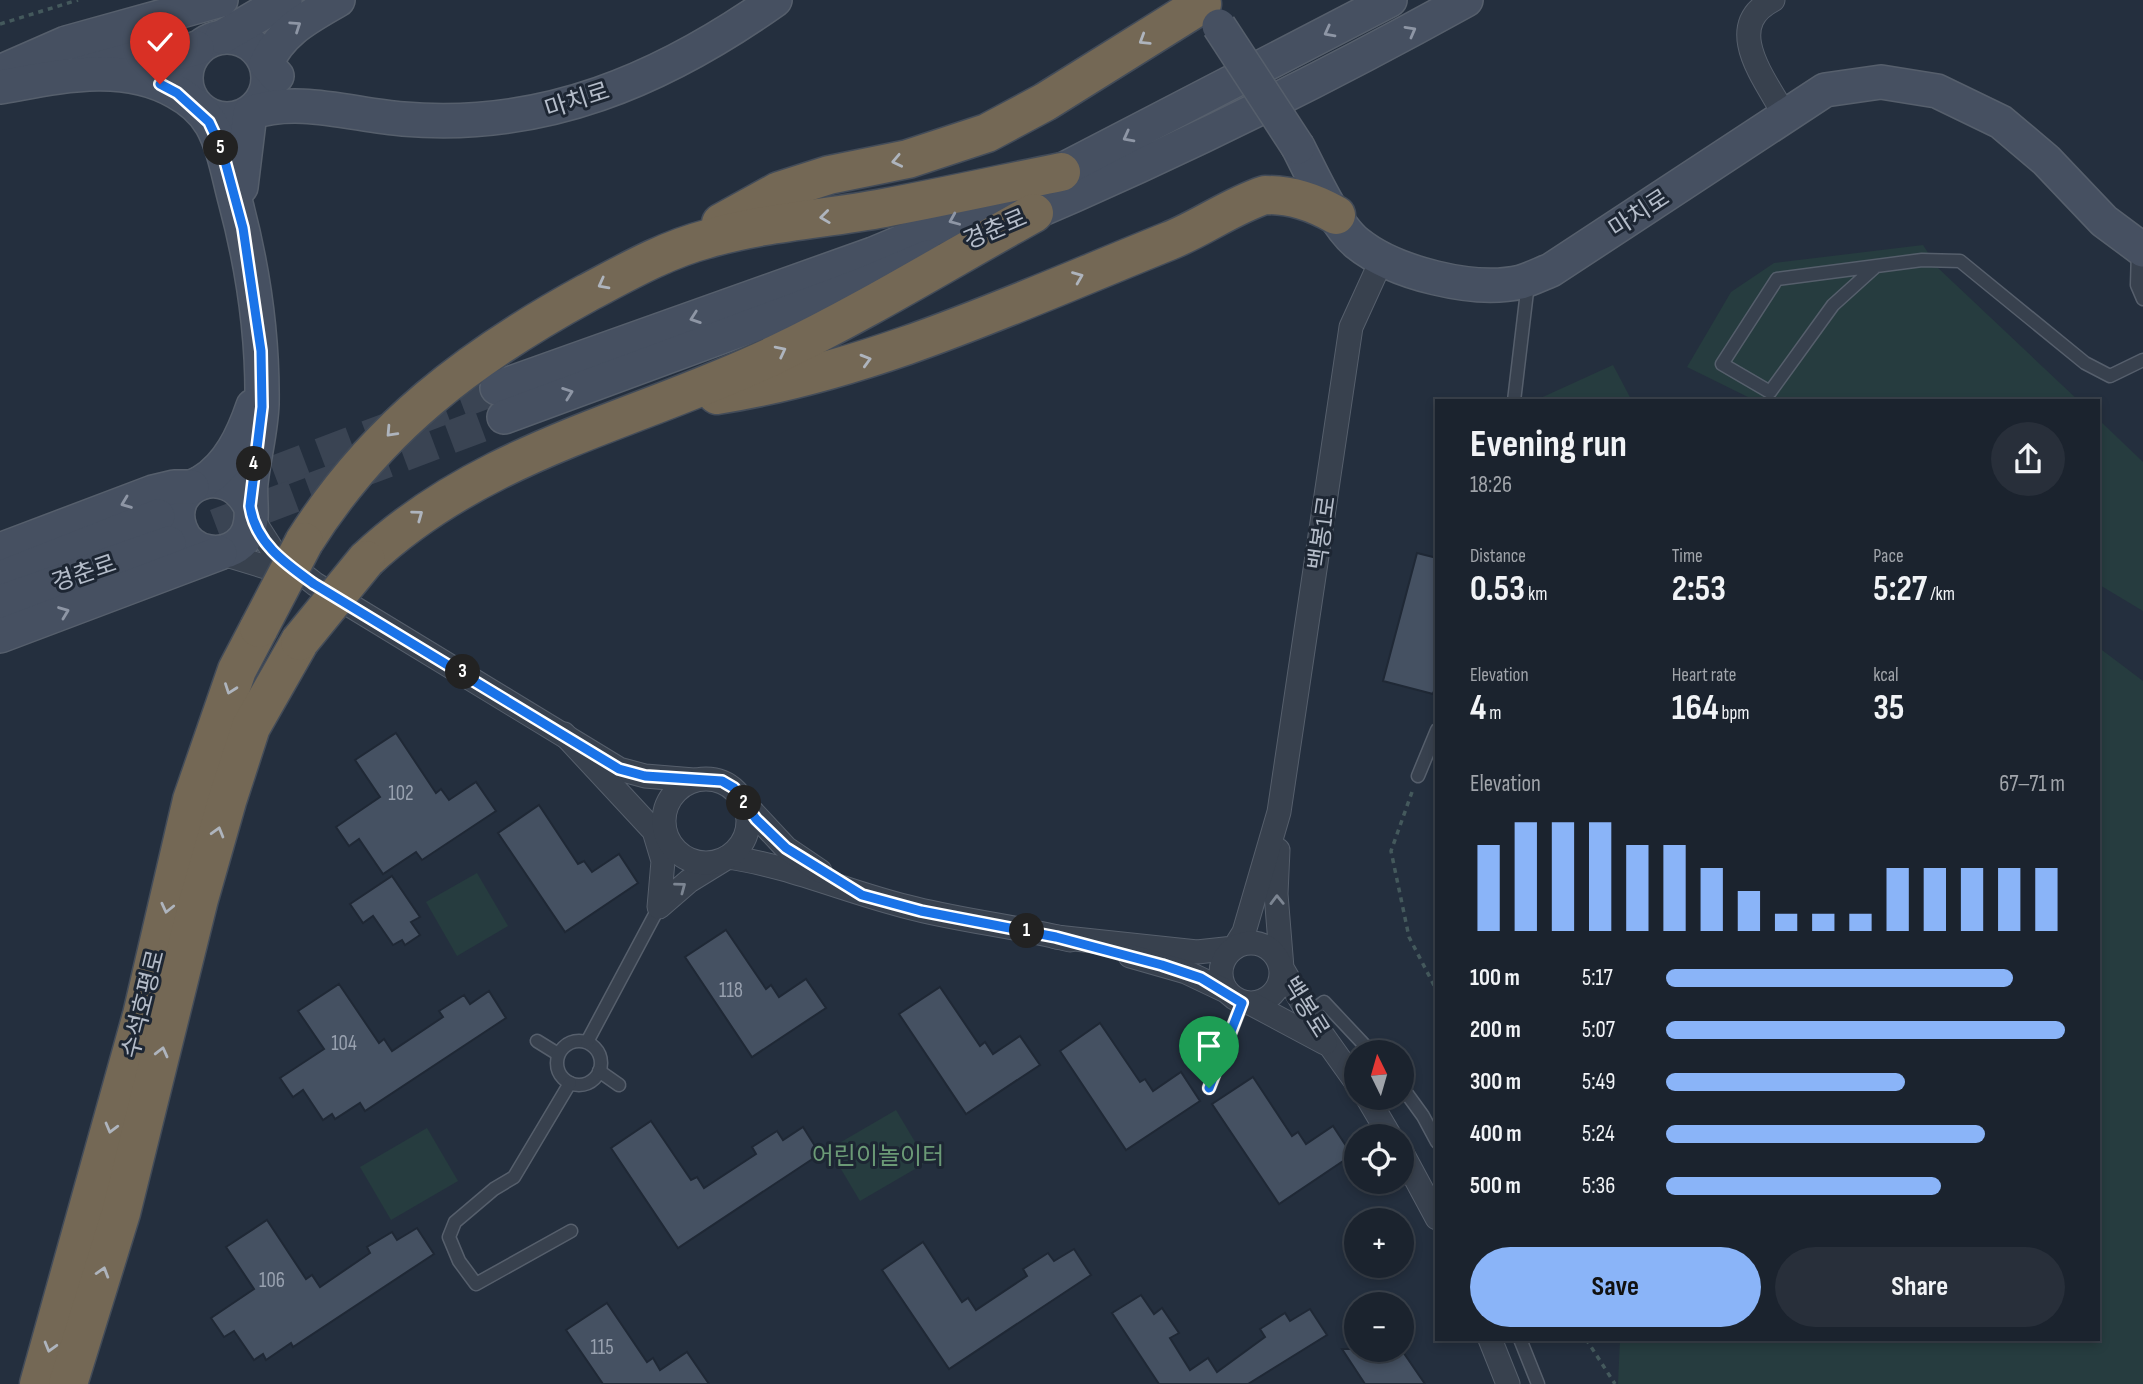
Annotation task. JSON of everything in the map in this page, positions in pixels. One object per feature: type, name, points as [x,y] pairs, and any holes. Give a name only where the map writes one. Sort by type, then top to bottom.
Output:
[{"type":"highway","points":[[665,255],[779,191],[829,175],[908,159],[1005,124],[1207,10]]},
{"type":"highway","points":[[665,255],[704,239],[749,228],[885,208],[1061,172]]},
{"type":"highway","points":[[656,404],[776,386],[886,354],[1170,241],[1265,195],[1281,195],[1315,203],[1336,215]]},
{"type":"highway","points":[[656,404],[777,354],[1034,213]]},
{"type":"highway","name":"수석호평로","points":[[39,1384],[142,1015],[192,800],[237,670],[304,542],[349,478],[405,417],[441,385],[510,337],[621,275],[665,255]]},
{"type":"highway","name":"수석호평로","points":[[68,1384],[121,1213],[199,899],[227,801],[251,727],[300,641],[366,560],[397,531],[429,507],[490,471],[656,404]]},
{"type":"street","points":[[0,72],[66,43],[221,0]]},
{"type":"street","points":[[0,77],[54,59],[96,50],[113,48],[168,55],[210,43],[285,0]]},
{"type":"street","points":[[243,228],[243,153],[250,113],[266,91],[266,64],[287,31],[338,0]]},
{"type":"street","name":"마치로","points":[[250,113],[281,105],[464,122],[494,121],[556,108],[642,77],[675,61],[713,41],[775,0]]},
{"type":"street","name":"경춘로","points":[[1390,0],[1016,194],[501,402],[859,286],[1034,213],[1237,121],[1330,75],[1466,0]]},
{"type":"street","points":[[1773,0],[1758,8],[1746,28],[1751,51],[1785,116]]},
{"type":"street","name":"마치로","points":[[1207,10],[1298,147],[1336,215],[1355,242],[1382,259],[1442,281],[1496,284],[1528,279],[1551,270],[1825,90],[1881,82],[1937,91],[2001,122],[2046,160],[2104,221],[2140,248]]},
{"type":"street","points":[[210,43],[249,43],[266,64]]},
{"type":"street","points":[[0,636],[220,553],[242,541],[251,512],[262,407],[262,377],[258,317],[243,228],[222,150],[209,122],[185,86],[185,73],[210,43]]},
{"type":"street","name":"마치로","points":[[266,64],[283,82],[299,93],[336,109],[357,114]]},
{"type":"street","points":[[0,87],[66,75],[119,75],[160,84],[211,117],[224,120],[250,113]]},
{"type":"street","name":"백봉1로","points":[[1282,968],[1276,894],[1279,812],[1351,327],[1382,259]]},
{"type":"street","points":[[262,377],[248,419],[219,470],[197,485],[179,506],[180,529],[195,548],[220,553],[314,584]]},
{"type":"street","points":[[0,551],[153,492],[225,481],[235,486],[273,551],[314,584],[619,769],[645,776],[694,780],[709,778],[734,788],[745,804],[749,824],[746,837],[728,857],[689,881],[659,906]]},
{"type":"street","name":"경춘로","points":[[0,578],[163,530],[0,603]]},
{"type":"street","points":[[564,734],[609,779],[643,803],[664,825]]},
{"type":"street","points":[[564,734],[654,831],[663,860],[659,906]]},
{"type":"street","points":[[694,780],[681,786],[671,797],[665,810],[664,825],[668,839],[689,859],[716,862],[728,857]]},
{"type":"street","name":"백봉로","points":[[745,804],[786,848],[862,895]]},
{"type":"street","name":"백봉1로","points":[[1234,948],[1249,920],[1279,812]]},
{"type":"street","name":"백봉로","points":[[728,857],[790,870],[862,895],[921,911],[1056,937],[1174,969],[1240,999],[1331,1046]]},
{"type":"street","name":"백봉로","points":[[1056,937],[1197,952],[1234,948]]},
{"type":"street","points":[[1252,942],[1262,944],[1278,958],[1282,968],[1278,988],[1263,1002],[1240,999],[1222,982],[1222,964],[1234,948],[1252,942]]},
{"type":"street","name":"백봉로","points":[[1282,968],[1344,1065]]},
{"type":"street","points":[[1414,1175],[1435,1214]]},
{"type":"street","points":[[1491,1341],[1508,1384]]},
{"type":"lane","points":[[2140,248],[2137,285],[2143,299]]},
{"type":"lane","points":[[1874,268],[1833,305],[1770,392],[1721,364],[1777,279],[1922,260],[1960,261],[2085,363],[2110,376],[2143,360]]},
{"type":"lane","points":[[1514,399],[1528,279]]},
{"type":"lane","points":[[1418,776],[1435,735]]},
{"type":"lane","points":[[587,1042],[659,906]]},
{"type":"lane","points":[[1209,1088],[1240,999]]},
{"type":"lane","points":[[1310,1013],[1324,1002],[1360,1040]]},
{"type":"lane","points":[[537,1041],[558,1055]]},
{"type":"lane","points":[[570,1042],[587,1042],[599,1054],[599,1071],[587,1083],[570,1083],[558,1071],[558,1055],[570,1042]]},
{"type":"lane","points":[[599,1071],[619,1085]]},
{"type":"lane","points":[[570,1083],[514,1177],[494,1189],[455,1222],[449,1237],[460,1261],[476,1283],[571,1231]]},
{"type":"lane","points":[[1414,1104],[1435,1138]]},
{"type":"lane","points":[[1521,1341],[1538,1384]]},
{"type":"path","points":[[0,24],[78,0]]},
{"type":"path","points":[[1418,776],[1391,851],[1409,937],[1435,987]]},
{"type":"path","points":[[1587,1341],[1615,1384]]},
{"type":"green space","points":[[1923,245],[1937,267],[2077,399],[1752,399],[1687,367],[1731,292],[1774,263]]},
{"type":"green space","points":[[1613,365],[1631,399],[1538,399]]},
{"type":"green space","points":[[2100,421],[2143,462],[2143,611],[2100,585]]},
{"type":"green space","points":[[2100,649],[2143,681],[2143,1384],[1618,1384],[1620,1341],[2100,1341]]},
{"type":"green space","points":[[477,873],[508,926],[457,956],[426,902]]},
{"type":"green space","name":"어린이놀이터","points":[[896,1110],[927,1162],[860,1201],[829,1149]]},
{"type":"green space","points":[[427,1128],[458,1181],[391,1220],[360,1167]]},
{"type":"building","points":[[1417,553],[1435,558],[1433,694],[1383,681]]},
{"type":"building","points":[[396,733],[436,793],[441,789],[449,800],[476,782],[496,811],[422,860],[416,852],[383,874],[359,839],[349,846],[336,827],[380,797],[355,760]]},
{"type":"building","points":[[539,805],[578,864],[584,861],[592,872],[619,854],[638,883],[565,932],[498,833]]},
{"type":"building","points":[[392,876],[420,917],[411,922],[420,935],[405,945],[402,940],[393,945],[373,916],[363,923],[350,904]]},
{"type":"building","points":[[726,930],[766,989],[771,985],[779,997],[806,979],[826,1008],[752,1057],[685,957]]},
{"type":"building","points":[[339,984],[379,1043],[384,1039],[392,1051],[443,1017],[439,1011],[464,995],[470,1004],[489,991],[506,1018],[365,1111],[360,1103],[335,1119],[332,1114],[323,1120],[303,1090],[293,1097],[280,1078],[324,1049],[298,1011]]},
{"type":"building","points":[[940,987],[980,1046],[985,1042],[993,1054],[1020,1036],[1040,1065],[966,1114],[899,1014]]},
{"type":"building","points":[[1100,1023],[1140,1082],[1145,1079],[1153,1091],[1181,1072],[1200,1101],[1126,1150],[1060,1051]]},
{"type":"building","points":[[1253,1077],[1292,1136],[1298,1132],[1306,1144],[1333,1126],[1344,1143],[1344,1160],[1279,1204],[1212,1104]]},
{"type":"building","points":[[651,1121],[691,1180],[697,1177],[704,1188],[756,1154],[752,1147],[777,1131],[783,1140],[803,1127],[820,1154],[678,1248],[611,1148]]},
{"type":"building","points":[[267,1220],[306,1279],[312,1275],[320,1287],[370,1253],[367,1247],[392,1232],[397,1240],[417,1228],[434,1254],[293,1347],[291,1343],[266,1360],[263,1354],[254,1360],[234,1331],[224,1337],[211,1318],[254,1289],[226,1247]]},
{"type":"building","points":[[923,1242],[962,1302],[968,1298],[976,1310],[1027,1276],[1023,1269],[1048,1253],[1054,1261],[1074,1249],[1091,1275],[949,1369],[882,1270]]},
{"type":"building","points":[[1141,1295],[1154,1314],[1162,1308],[1179,1333],[1170,1338],[1190,1370],[1208,1358],[1217,1372],[1265,1337],[1260,1329],[1285,1313],[1290,1321],[1310,1309],[1327,1335],[1248,1384],[1159,1384],[1112,1313]]},
{"type":"building","points":[[607,1303],[647,1362],[653,1358],[660,1370],[687,1352],[709,1384],[603,1384],[566,1330]]},
{"type":"building","points":[[1351,1362],[1410,1362],[1425,1384],[1365,1384]]},
{"type":"tunnel","points":[[227,490],[497,388]]},
{"type":"tunnel","points":[[169,543],[504,417]]},
{"type":"route","points":[[160,84],[199,110],[209,122],[222,150],[243,228],[253,279],[261,351],[262,407],[250,506],[252,518],[261,536],[273,551],[314,584],[619,769],[669,779],[709,778],[734,788],[756,819],[786,848],[862,895],[921,911],[1056,937],[1186,972],[1227,991],[1242,1003],[1209,1088]]}]
